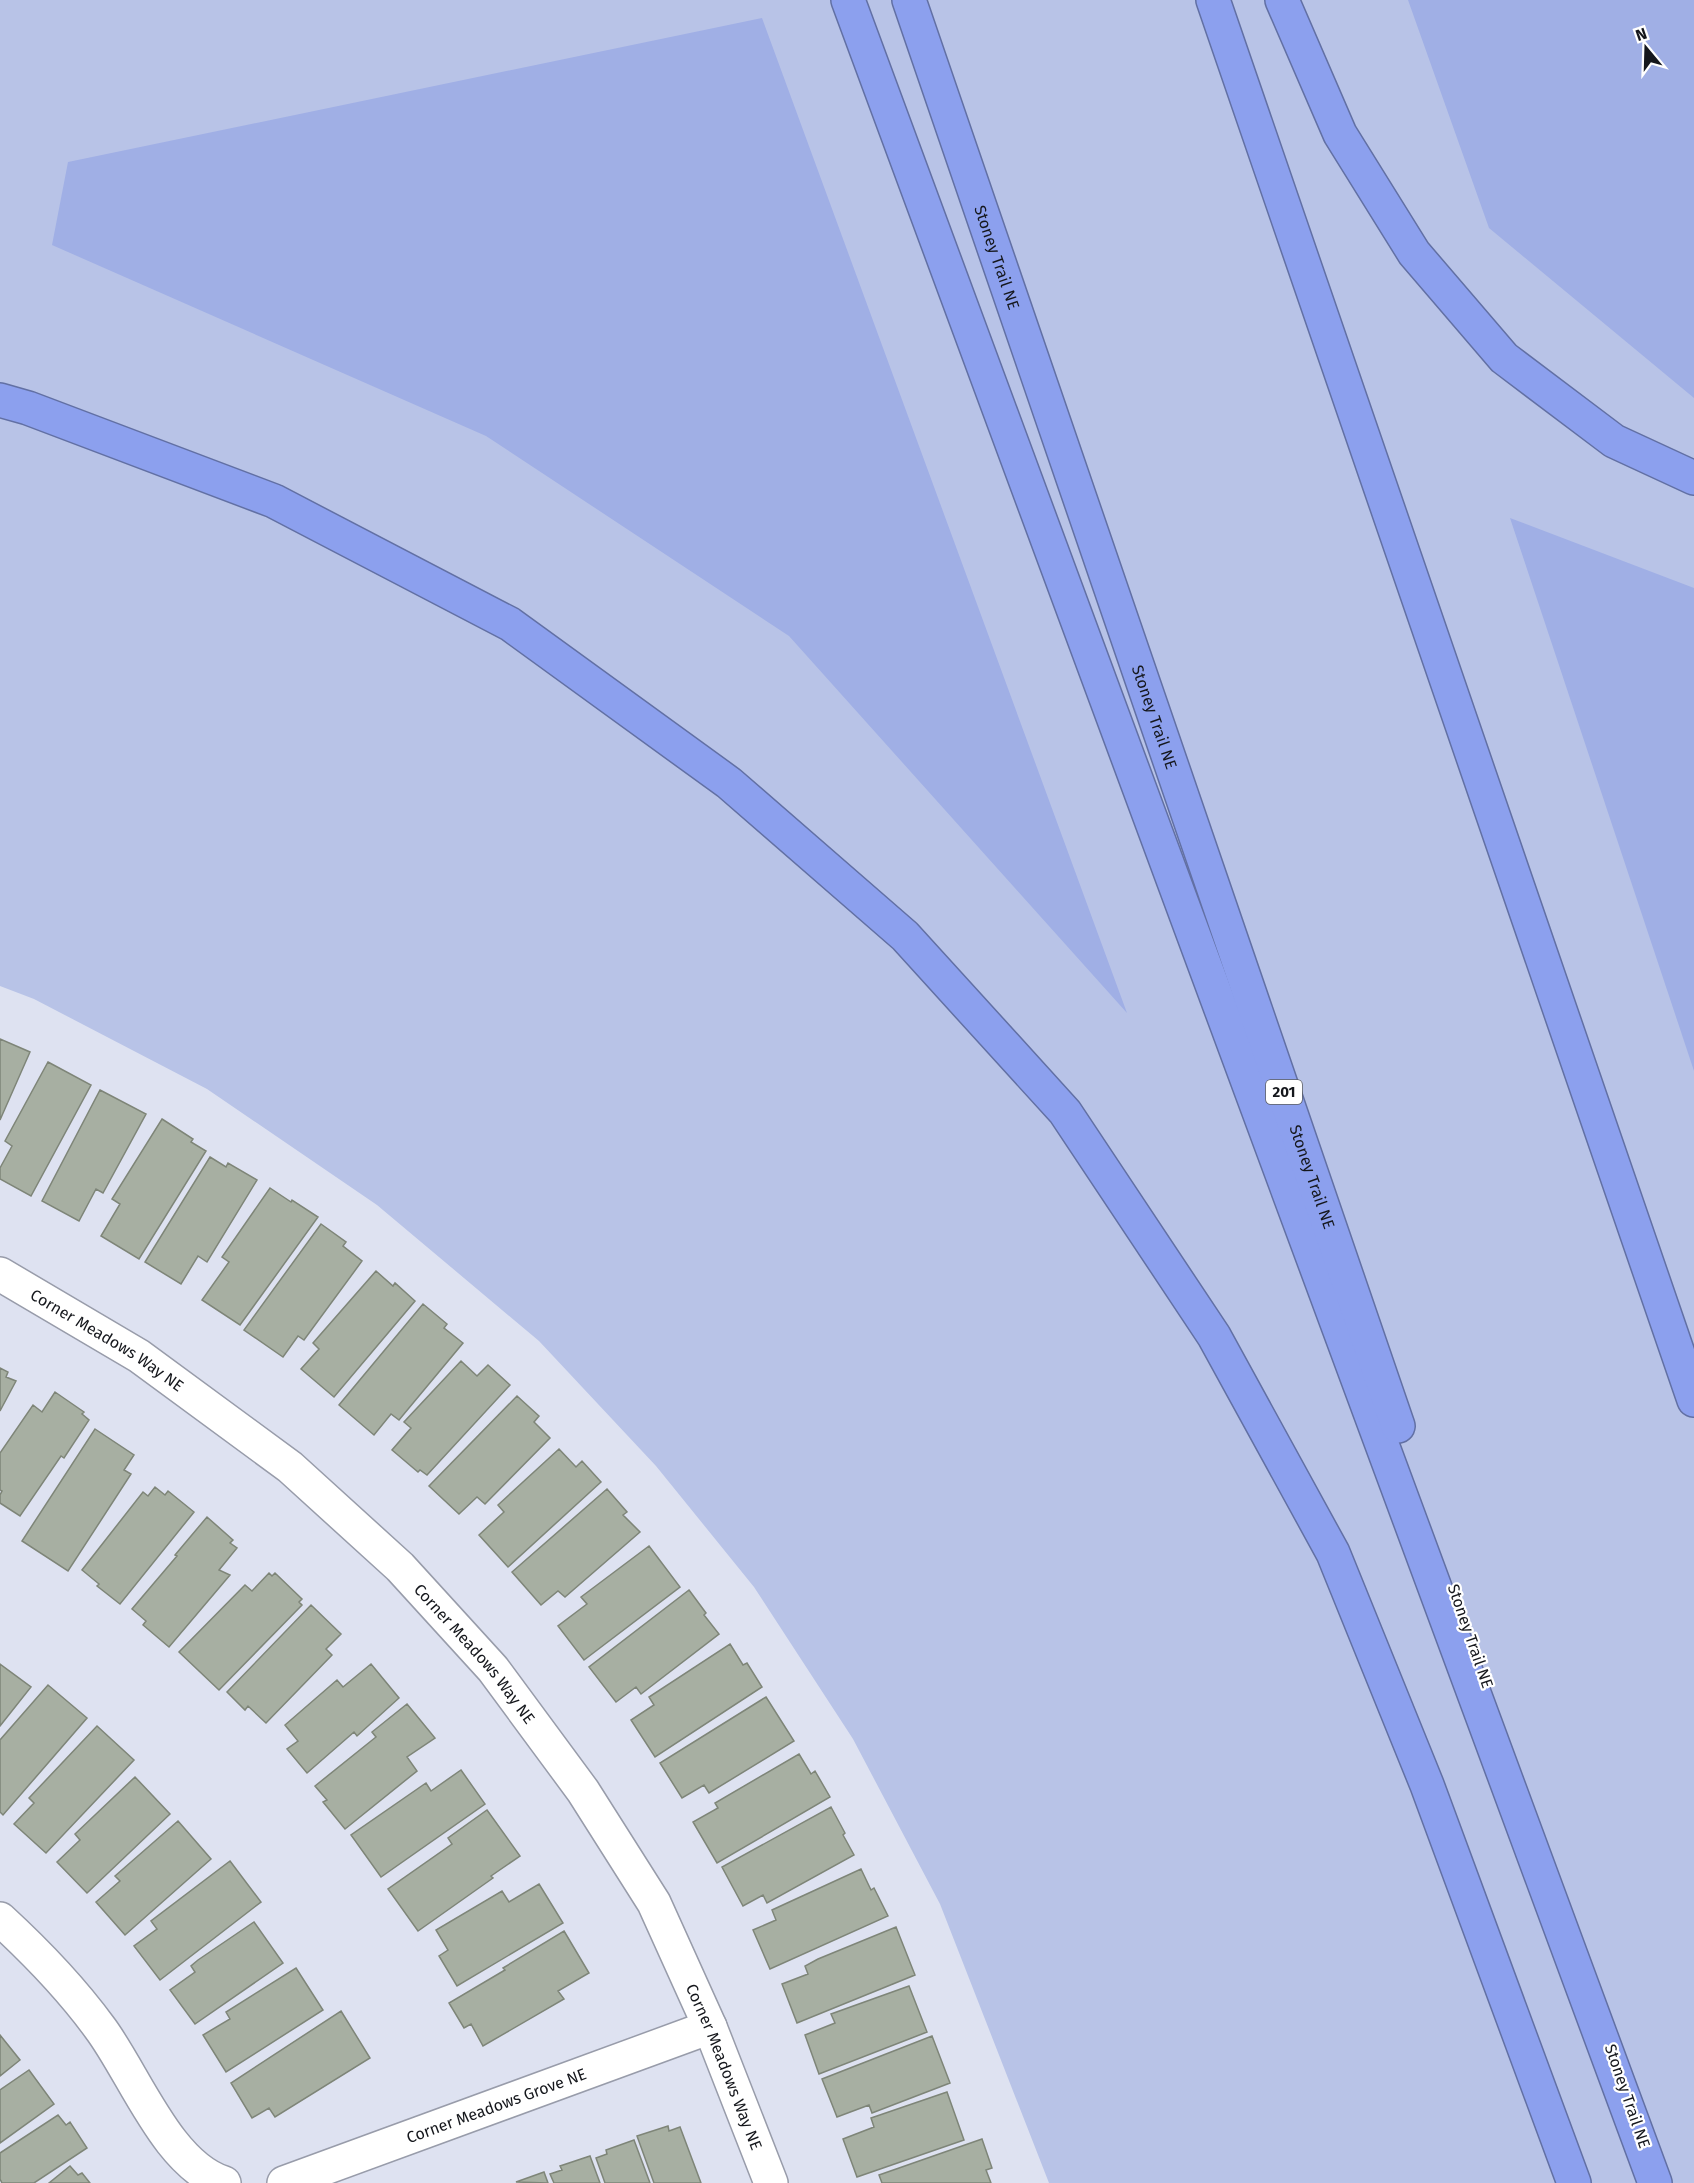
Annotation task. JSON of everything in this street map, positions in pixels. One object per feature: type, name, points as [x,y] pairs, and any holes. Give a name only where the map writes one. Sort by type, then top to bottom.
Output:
[{"type":"highway","points":[[848,0],[1656,2183]]},
{"type":"highway","name":"Stoney Trail NE","points":[[909,0],[1656,2183]]},
{"type":"highway","points":[[1213,0],[1694,1400]]},
{"type":"highway","points":[[1282,0],[1340,134],[1414,253],[1504,358],[1614,441],[1694,478]]},
{"type":"highway","points":[[0,400],[28,408],[274,501],[510,624],[729,783],[905,936],[1065,1112],[1214,1336],[1333,1553],[1427,1785],[1574,2183]]},
{"type":"street","name":"Corner Meadows Way NE","points":[[0,1274],[139,1356],[290,1467],[400,1567],[493,1669],[583,1791],[654,1903],[710,2027],[771,2183]]},
{"type":"street","points":[[0,1919],[44,1960],[100,2028],[177,2150],[214,2180],[224,2183]]},
{"type":"street","name":"Corner Meadows Grove NE","points":[[284,2183],[710,2027]]},
{"type":"shaded area","points":[[0,0],[1694,0],[1694,2183],[1049,2183],[940,1904],[853,1739],[754,1587],[656,1466],[539,1341],[377,1205],[207,1089],[34,999],[0,986]]},
{"type":"shaded area","points":[[1408,0],[1694,0],[1694,398],[1489,228]]},
{"type":"shaded area","points":[[762,18],[1127,1013],[789,636],[486,436],[52,245],[68,162]]},
{"type":"shaded area","points":[[1510,518],[1694,588],[1694,1071]]},
{"type":"building","points":[[0,1039],[30,1052],[0,1120]]},
{"type":"building","points":[[48,1062],[91,1085],[31,1196],[0,1179],[0,1168],[12,1146],[5,1141]]},
{"type":"building","points":[[100,1090],[146,1114],[103,1193],[96,1189],[79,1221],[42,1201]]},
{"type":"building","points":[[162,1119],[193,1139],[191,1142],[206,1151],[139,1259],[101,1236],[120,1204],[112,1199]]},
{"type":"building","points":[[210,1157],[226,1167],[228,1163],[257,1180],[207,1262],[198,1256],[181,1284],[145,1262]]},
{"type":"building","points":[[270,1188],[318,1217],[240,1325],[202,1300],[229,1262],[222,1257]]},
{"type":"building","points":[[321,1224],[346,1242],[343,1246],[362,1261],[304,1340],[298,1336],[283,1357],[244,1330]]},
{"type":"building","points":[[376,1271],[393,1286],[395,1283],[415,1301],[334,1397],[301,1369],[319,1349],[313,1343]]},
{"type":"building","points":[[423,1304],[447,1324],[444,1328],[463,1343],[399,1420],[391,1414],[374,1435],[339,1405]]},
{"type":"building","points":[[461,1361],[477,1376],[488,1365],[510,1385],[427,1475],[420,1470],[418,1472],[392,1450],[411,1428],[404,1422]]},
{"type":"building","points":[[0,1368],[8,1372],[6,1377],[16,1381],[0,1411]]},
{"type":"building","points":[[55,1392],[84,1412],[82,1414],[89,1420],[64,1458],[61,1456],[20,1516],[0,1503],[2,1491],[0,1490],[0,1453],[33,1405],[42,1412]]},
{"type":"building","points":[[517,1396],[539,1416],[534,1422],[550,1438],[485,1504],[477,1497],[459,1514],[429,1486]]},
{"type":"building","points":[[95,1429],[134,1455],[124,1470],[131,1474],[68,1571],[22,1541]]},
{"type":"building","points":[[559,1449],[576,1467],[582,1461],[601,1482],[508,1567],[479,1535],[504,1512],[498,1505]]},
{"type":"building","points":[[155,1487],[165,1495],[168,1491],[194,1512],[120,1604],[97,1586],[99,1584],[82,1570],[143,1492],[148,1496]]},
{"type":"building","points":[[607,1489],[627,1512],[623,1515],[640,1532],[565,1597],[558,1591],[541,1605],[512,1572]]},
{"type":"building","points":[[207,1517],[233,1540],[230,1543],[237,1548],[219,1570],[230,1575],[169,1647],[143,1625],[146,1621],[132,1609]]},
{"type":"building","points":[[649,1546],[680,1587],[584,1660],[558,1626],[587,1604],[581,1597]]},
{"type":"building","points":[[269,1573],[272,1576],[275,1573],[302,1599],[299,1602],[302,1605],[219,1690],[179,1652],[245,1585],[252,1591]]},
{"type":"building","points":[[689,1590],[719,1634],[641,1694],[636,1687],[616,1702],[589,1667]]},
{"type":"building","points":[[311,1605],[341,1634],[326,1649],[332,1655],[266,1723],[248,1706],[245,1710],[227,1692]]},
{"type":"building","points":[[730,1644],[743,1665],[747,1663],[762,1687],[655,1757],[631,1720],[654,1705],[649,1697]]},
{"type":"building","points":[[0,1664],[31,1687],[0,1726]]},
{"type":"building","points":[[371,1664],[399,1698],[357,1736],[354,1732],[307,1773],[287,1749],[298,1741],[285,1725],[337,1680],[343,1687]]},
{"type":"building","points":[[48,1685],[87,1718],[3,1815],[0,1812],[0,1740]]},
{"type":"building","points":[[766,1697],[794,1741],[709,1793],[704,1785],[682,1798],[660,1763]]},
{"type":"building","points":[[407,1704],[435,1738],[407,1757],[417,1771],[345,1829],[323,1802],[327,1800],[315,1786],[376,1737],[372,1732]]},
{"type":"building","points":[[97,1726],[134,1760],[46,1853],[14,1824],[34,1803],[29,1798]]},
{"type":"building","points":[[799,1754],[811,1774],[815,1771],[830,1797],[717,1863],[693,1822],[718,1808],[715,1803]]},
{"type":"building","points":[[461,1770],[485,1804],[381,1877],[351,1835],[426,1783],[431,1791]]},
{"type":"building","points":[[135,1777],[170,1814],[87,1893],[57,1862],[80,1840],[75,1834]]},
{"type":"building","points":[[831,1807],[854,1855],[767,1903],[763,1895],[743,1906],[722,1867]]},
{"type":"building","points":[[487,1810],[520,1856],[418,1931],[388,1889],[452,1844],[448,1838]]},
{"type":"building","points":[[178,1821],[211,1859],[125,1935],[96,1902],[120,1881],[115,1876]]},
{"type":"building","points":[[230,1861],[261,1902],[160,1980],[134,1946],[157,1929],[151,1921]]},
{"type":"building","points":[[861,1869],[871,1890],[874,1888],[888,1916],[770,1969],[753,1930],[776,1920],[772,1910]]},
{"type":"building","points":[[539,1884],[563,1923],[457,1986],[439,1956],[448,1950],[436,1930],[502,1891],[509,1902]]},
{"type":"building","points":[[254,1922],[283,1963],[195,2024],[170,1990],[195,1972],[191,1966],[198,1960]]},
{"type":"building","points":[[896,1927],[915,1975],[797,2023],[782,1984],[808,1974],[805,1966],[818,1959]]},
{"type":"building","points":[[564,1931],[589,1973],[558,1991],[564,1999],[483,2046],[471,2024],[464,2028],[449,2003]]},
{"type":"building","points":[[296,1968],[323,2010],[226,2072],[203,2035],[230,2019],[226,2012]]},
{"type":"building","points":[[909,1986],[927,2032],[819,2074],[805,2035],[835,2023],[831,2014]]},
{"type":"building","points":[[341,2011],[370,2058],[275,2117],[269,2108],[252,2118],[231,2083]]},
{"type":"building","points":[[0,2035],[20,2060],[0,2076]]},
{"type":"building","points":[[932,2036],[950,2083],[872,2113],[869,2105],[837,2117],[822,2079]]},
{"type":"building","points":[[29,2070],[54,2104],[0,2143],[0,2090]]},
{"type":"building","points":[[947,2092],[964,2140],[857,2177],[843,2139],[874,2127],[871,2118]]},
{"type":"building","points":[[58,2115],[66,2125],[70,2122],[87,2148],[34,2183],[2,2183],[0,2153]]},
{"type":"building","points":[[668,2126],[669,2131],[680,2127],[701,2183],[654,2183],[637,2136]]},
{"type":"building","points":[[982,2139],[992,2168],[986,2170],[991,2183],[882,2183],[879,2175]]},
{"type":"building","points":[[634,2140],[650,2183],[605,2183],[596,2158],[607,2154],[606,2150]]},
{"type":"building","points":[[590,2156],[600,2183],[554,2183],[550,2174],[562,2170],[560,2166]]},
{"type":"building","points":[[70,2166],[78,2175],[82,2173],[90,2183],[49,2183]]},
{"type":"building","points":[[544,2172],[548,2183],[516,2182]]}]
